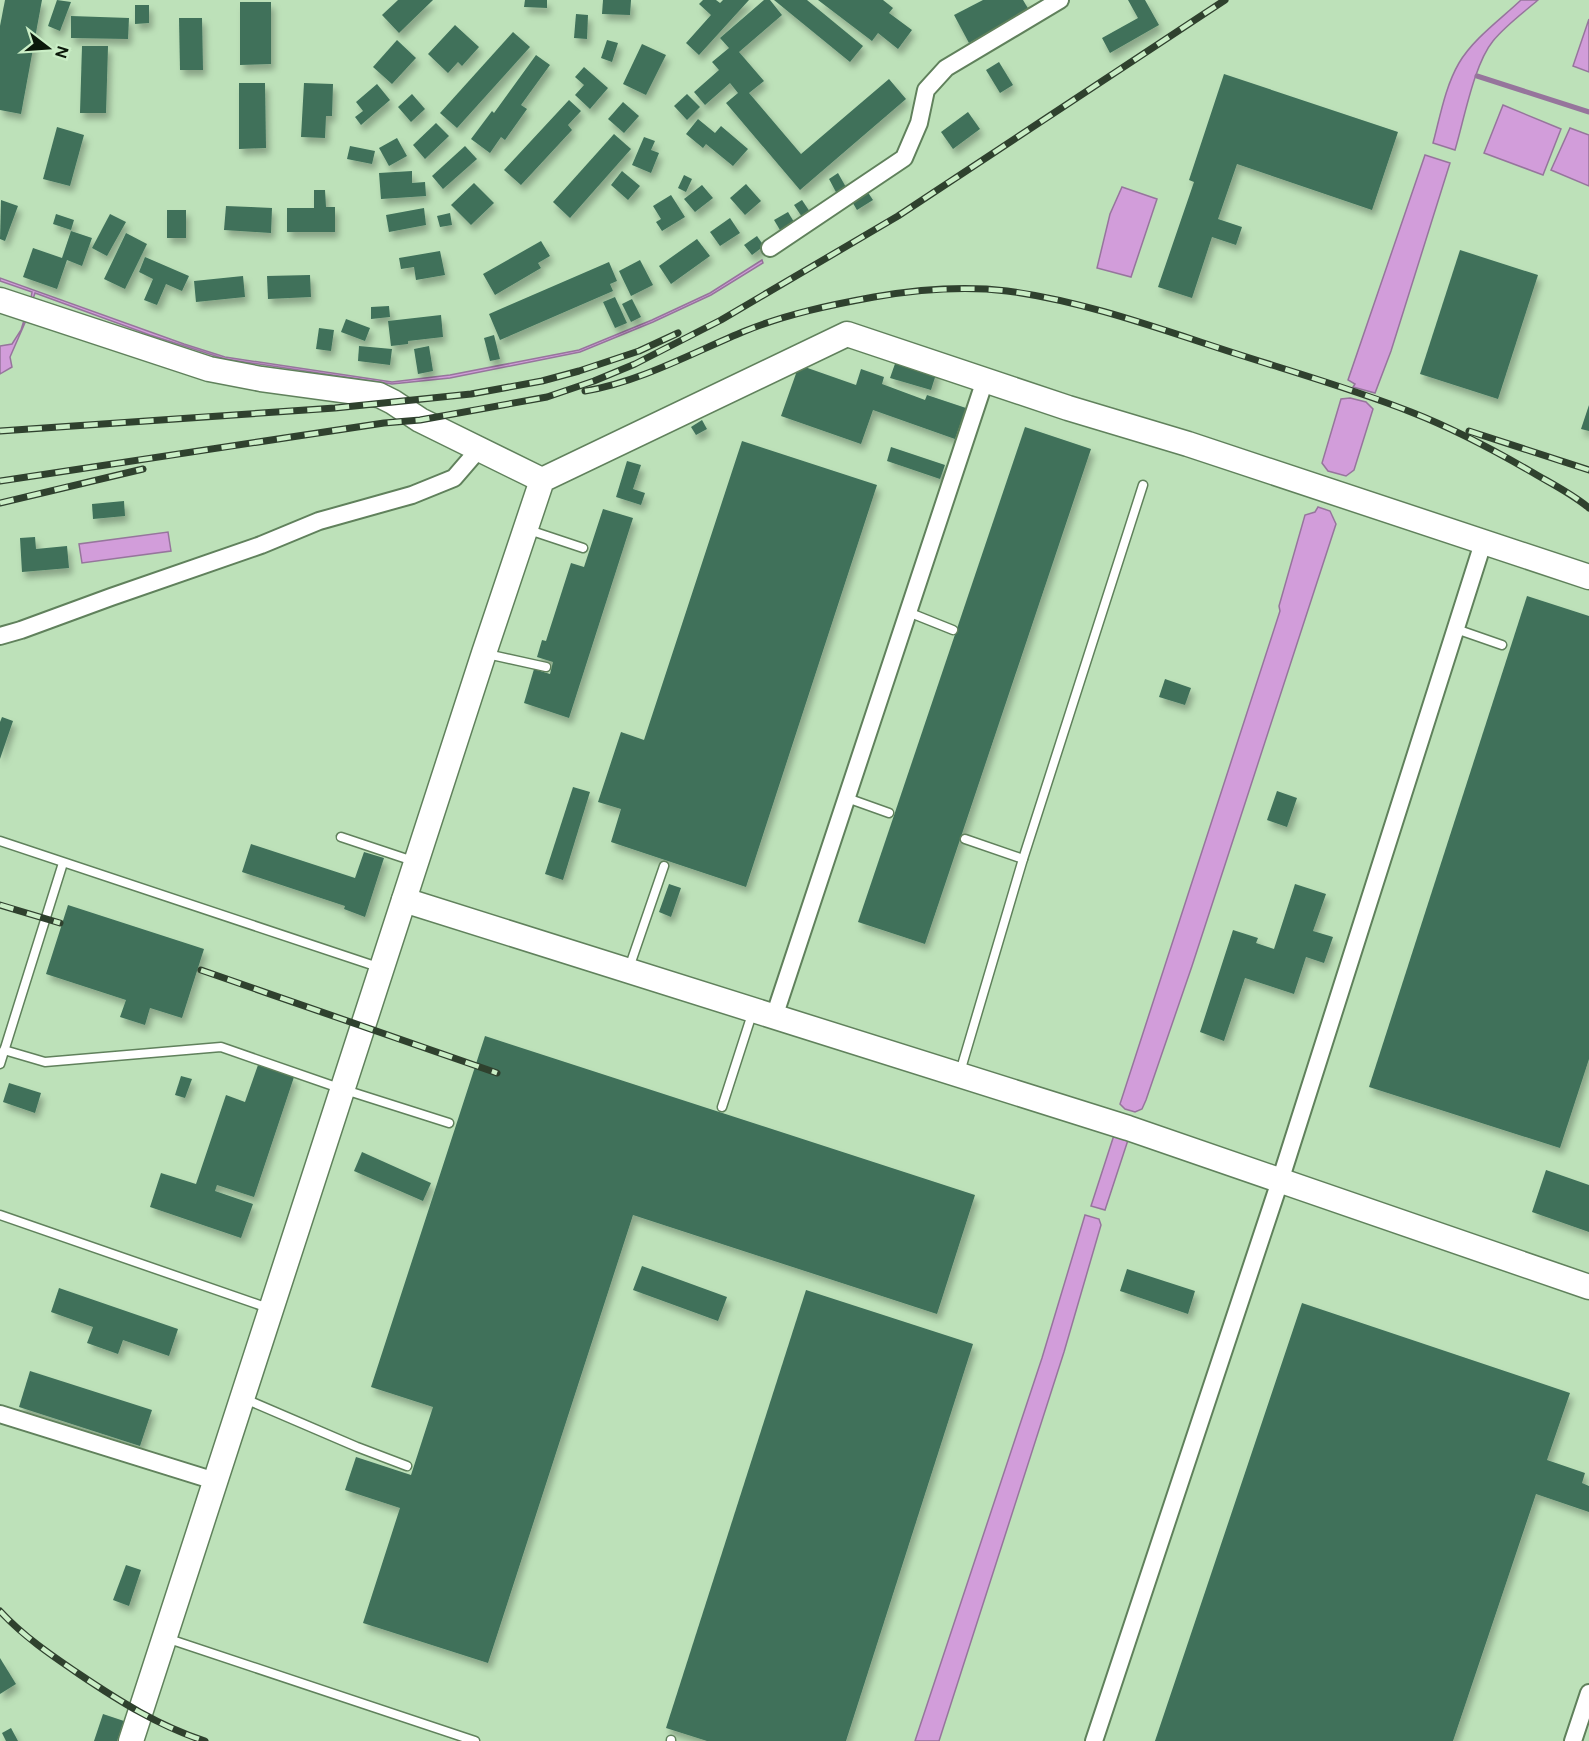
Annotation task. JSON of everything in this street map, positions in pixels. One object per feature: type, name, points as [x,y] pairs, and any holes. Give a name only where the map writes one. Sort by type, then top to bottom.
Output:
[{"type":"street","points":[[770,248],[904,158],[919,123],[926,90],[945,68],[1060,0]]},
{"type":"street","points":[[0,300],[209,369],[261,379],[379,395],[420,420],[542,480]]},
{"type":"street","points":[[131,1741],[542,480],[847,334],[1589,577]]},
{"type":"street","points":[[764,1014],[847,798],[985,380]]},
{"type":"street","points":[[0,636],[261,545],[319,521],[412,495],[454,478],[479,449]]},
{"type":"street","points":[[1094,1741],[1280,1180],[1483,543]]},
{"type":"street","points":[[404,900],[1128,1128],[1589,1287]]},
{"type":"street","points":[[0,1414],[215,1481]]},
{"type":"street","points":[[1573,1741],[1589,1693]]},
{"type":"lane","points":[[959,1075],[1023,859],[1143,485]]},
{"type":"lane","points":[[526,529],[583,548]]},
{"type":"lane","points":[[908,612],[953,630]]},
{"type":"lane","points":[[1456,629],[1502,645]]},
{"type":"lane","points":[[484,653],[546,667]]},
{"type":"lane","points":[[847,798],[889,813]]},
{"type":"lane","points":[[341,837],[416,862]]},
{"type":"lane","points":[[965,839],[1023,859]]},
{"type":"lane","points":[[0,841],[382,968]]},
{"type":"lane","points":[[0,1064],[63,862]]},
{"type":"lane","points":[[628,971],[664,866]]},
{"type":"lane","points":[[722,1107],[764,1014]]},
{"type":"lane","points":[[4,1050],[45,1062],[221,1047],[449,1123]]},
{"type":"lane","points":[[0,1215],[271,1309]]},
{"type":"lane","points":[[242,1398],[407,1466]]},
{"type":"lane","points":[[165,1638],[475,1741]]},
{"type":"shaded area","points":[[1521,0],[1538,0],[1503,30],[1486,51],[1470,93],[1455,150],[1433,143],[1446,92],[1459,63],[1479,38]]},
{"type":"shaded area","points":[[1589,19],[1589,72],[1573,66]]},
{"type":"shaded area","points":[[1503,105],[1561,129],[1543,175],[1484,153]]},
{"type":"shaded area","points":[[1570,128],[1589,135],[1589,186],[1551,170]]},
{"type":"shaded area","points":[[1425,155],[1450,163],[1391,351],[1375,393],[1353,387],[1355,384],[1348,380]]},
{"type":"shaded area","points":[[1122,187],[1157,199],[1131,277],[1097,268],[1110,214]]},
{"type":"shaded area","points":[[762,260],[763,263],[711,295],[580,352],[450,378],[392,384],[225,359],[150,335],[35,293],[33,299],[31,298],[32,292],[0,281],[0,278],[225,357],[392,382],[450,375],[579,350],[710,293]]},
{"type":"shaded area","points":[[25,317],[27,318],[10,357],[12,367],[0,374],[0,346],[12,344],[21,330]]},
{"type":"shaded area","points":[[1350,398],[1366,402],[1373,409],[1354,470],[1346,476],[1328,471],[1322,463],[1341,399]]},
{"type":"shaded area","points":[[1318,507],[1330,511],[1336,524],[1146,1100],[1142,1109],[1135,1112],[1125,1109],[1120,1104],[1280,611],[1279,606],[1305,515],[1315,512]]},
{"type":"shaded area","points":[[168,532],[171,551],[82,563],[79,544]]},
{"type":"shaded area","points":[[1115,1132],[1129,1137],[1105,1210],[1091,1206]]},
{"type":"shaded area","points":[[1085,1215],[1099,1219],[1101,1225],[1064,1352],[939,1741],[915,1741],[1042,1358]]},
{"type":"building","points":[[5,0],[42,0],[21,114],[0,110],[0,26]]},
{"type":"building","points":[[57,0],[71,2],[60,31],[48,26]]},
{"type":"building","points":[[398,0],[433,0],[399,33],[382,15]]},
{"type":"building","points":[[525,0],[547,0],[547,8],[524,7]]},
{"type":"building","points":[[603,0],[631,0],[630,15],[602,14]]},
{"type":"building","points":[[703,0],[716,0],[720,3],[723,0],[749,0],[699,55],[686,43],[711,15],[699,4]]},
{"type":"building","points":[[764,0],[770,0],[782,15],[739,52],[764,81],[749,93],[801,154],[889,79],[906,99],[800,190],[726,103],[738,93],[730,83],[705,105],[694,92],[719,70],[712,62],[729,48],[720,38]]},
{"type":"building","points":[[774,0],[807,0],[863,46],[850,62]]},
{"type":"building","points":[[818,0],[883,0],[893,8],[889,13],[912,30],[898,49],[878,33],[872,41]]},
{"type":"building","points":[[983,0],[1023,0],[1029,10],[969,43],[954,15]]},
{"type":"building","points":[[1128,0],[1145,0],[1159,25],[1110,53],[1102,38],[1138,18]]},
{"type":"building","points":[[240,2],[271,2],[271,64],[240,65]]},
{"type":"building","points":[[135,5],[149,5],[149,23],[135,24]]},
{"type":"building","points":[[576,14],[588,15],[587,39],[574,38]]},
{"type":"building","points":[[71,16],[129,18],[128,39],[71,38]]},
{"type":"building","points":[[179,18],[202,18],[203,70],[180,70]]},
{"type":"building","points":[[455,25],[479,47],[462,66],[458,62],[448,73],[428,54]]},
{"type":"building","points":[[513,32],[530,47],[457,128],[440,113]]},
{"type":"building","points":[[397,40],[416,58],[392,84],[373,67]]},
{"type":"building","points":[[607,40],[618,43],[612,62],[601,58]]},
{"type":"building","points":[[642,44],[666,55],[646,95],[623,84]]},
{"type":"building","points":[[82,46],[108,46],[106,113],[80,113]]},
{"type":"building","points":[[536,55],[550,65],[521,105],[527,109],[505,140],[501,137],[490,153],[471,139],[492,111],[494,113]]},
{"type":"building","points":[[999,62],[1013,85],[1000,93],[986,70]]},
{"type":"building","points":[[584,67],[608,88],[590,109],[575,95],[584,85],[575,77]]},
{"type":"building","points":[[1224,74],[1398,132],[1372,210],[1237,164],[1218,219],[1242,227],[1236,245],[1212,237],[1192,298],[1158,287],[1194,182],[1189,180]]},
{"type":"building","points":[[239,83],[265,83],[266,148],[239,149]]},
{"type":"building","points":[[304,83],[333,84],[332,116],[326,116],[325,138],[301,137]]},
{"type":"building","points":[[377,84],[390,100],[361,125],[355,117],[363,111],[356,102]]},
{"type":"building","points":[[412,94],[425,109],[411,122],[398,107]]},
{"type":"building","points":[[687,94],[700,107],[687,120],[674,106]]},
{"type":"building","points":[[569,100],[581,111],[568,125],[572,130],[521,185],[504,170]]},
{"type":"building","points":[[623,102],[639,116],[624,133],[608,119]]},
{"type":"building","points":[[968,112],[980,129],[953,149],[941,132]]},
{"type":"building","points":[[698,119],[715,133],[721,126],[748,149],[733,166],[706,144],[703,148],[686,134]]},
{"type":"building","points":[[436,123],[449,136],[425,159],[413,145]]},
{"type":"building","points":[[57,127],[84,135],[70,186],[43,179]]},
{"type":"building","points":[[614,134],[631,149],[570,218],[553,202]]},
{"type":"building","points":[[644,137],[655,141],[651,150],[659,153],[651,173],[632,165]]},
{"type":"building","points":[[397,138],[407,156],[389,166],[379,148]]},
{"type":"building","points":[[350,146],[375,151],[372,164],[347,159]]},
{"type":"building","points":[[465,146],[477,159],[443,189],[432,176]]},
{"type":"building","points":[[412,171],[412,183],[425,182],[426,196],[381,199],[379,173]]},
{"type":"building","points":[[622,171],[640,186],[628,200],[611,185]]},
{"type":"building","points":[[838,173],[847,189],[837,194],[829,179]]},
{"type":"building","points":[[684,175],[692,179],[686,192],[678,188]]},
{"type":"building","points":[[474,183],[494,203],[471,225],[451,205]]},
{"type":"building","points":[[746,184],[761,201],[745,215],[730,198]]},
{"type":"building","points":[[702,185],[713,198],[695,212],[684,199]]},
{"type":"building","points":[[314,190],[325,190],[326,207],[335,207],[335,232],[287,232],[287,208],[314,208]]},
{"type":"building","points":[[867,191],[873,200],[857,210],[851,200]]},
{"type":"building","points":[[671,195],[685,217],[662,231],[656,222],[661,219],[653,206]]},
{"type":"building","points":[[1,200],[18,206],[5,241],[0,239]]},
{"type":"building","points":[[802,200],[810,212],[802,217],[794,205]]},
{"type":"building","points":[[226,206],[272,208],[271,233],[224,230]]},
{"type":"building","points":[[424,208],[426,225],[389,232],[386,215]]},
{"type":"building","points":[[167,210],[186,210],[186,238],[167,238]]},
{"type":"building","points":[[788,212],[794,222],[780,230],[774,220]]},
{"type":"building","points":[[450,213],[452,225],[440,227],[437,216]]},
{"type":"building","points":[[56,214],[74,220],[71,230],[53,224]]},
{"type":"building","points":[[110,214],[126,222],[107,256],[92,248]]},
{"type":"building","points":[[730,218],[740,233],[720,246],[710,232]]},
{"type":"building","points":[[71,231],[92,238],[82,266],[67,260],[57,289],[23,277],[33,248],[62,258]]},
{"type":"building","points":[[126,233],[147,244],[125,289],[104,279]]},
{"type":"building","points":[[757,236],[764,246],[752,255],[744,245]]},
{"type":"building","points":[[697,239],[710,256],[671,284],[659,266]]},
{"type":"building","points":[[541,241],[550,256],[538,263],[541,268],[495,295],[483,274]]},
{"type":"building","points":[[1460,250],[1538,275],[1498,399],[1420,374]]},
{"type":"building","points":[[440,251],[445,275],[416,280],[414,267],[401,269],[399,258]]},
{"type":"building","points":[[145,257],[189,276],[182,291],[166,284],[157,305],[144,300],[153,279],[139,272]]},
{"type":"building","points":[[640,260],[653,285],[631,296],[619,271]]},
{"type":"building","points":[[609,262],[617,281],[610,284],[613,291],[500,340],[489,314]]},
{"type":"building","points":[[310,275],[311,297],[268,299],[267,276]]},
{"type":"building","points":[[243,276],[245,297],[196,302],[194,281]]},
{"type":"building","points":[[615,297],[627,323],[615,328],[603,302]]},
{"type":"building","points":[[632,299],[641,317],[631,322],[622,304]]},
{"type":"building","points":[[389,306],[390,317],[371,319],[371,307]]},
{"type":"building","points":[[441,315],[443,337],[408,341],[408,344],[391,346],[388,321]]},
{"type":"building","points":[[346,319],[370,328],[365,341],[341,332]]},
{"type":"building","points":[[319,328],[334,330],[331,351],[316,349]]},
{"type":"building","points":[[494,335],[500,359],[490,361],[484,338]]},
{"type":"building","points":[[359,346],[392,349],[390,365],[358,361]]},
{"type":"building","points":[[429,346],[433,371],[418,374],[414,349]]},
{"type":"building","points":[[897,358],[937,371],[931,390],[890,378]]},
{"type":"building","points":[[799,365],[856,385],[861,369],[884,377],[882,384],[925,400],[927,395],[966,408],[955,439],[873,410],[861,444],[781,416]]},
{"type":"building","points":[[1589,405],[1589,431],[1581,429]]},
{"type":"building","points":[[702,420],[707,429],[696,435],[691,427]]},
{"type":"building","points":[[1025,427],[1091,449],[925,944],[858,922]]},
{"type":"building","points":[[742,441],[877,485],[746,887],[611,842],[621,809],[598,802],[621,732],[644,740]]},
{"type":"building","points":[[891,447],[945,465],[940,479],[887,461]]},
{"type":"building","points":[[627,461],[641,465],[633,489],[645,493],[641,505],[616,497]]},
{"type":"building","points":[[124,501],[125,516],[93,519],[92,504]]},
{"type":"building","points":[[603,509],[633,518],[569,718],[524,703],[534,669],[550,674],[553,662],[537,657],[542,640],[546,641],[571,563],[584,567]]},
{"type":"building","points":[[35,537],[36,549],[67,546],[69,568],[22,572],[20,538]]},
{"type":"building","points":[[1527,596],[1589,616],[1589,1059],[1560,1148],[1369,1087]]},
{"type":"building","points":[[1165,679],[1191,688],[1185,705],[1159,697]]},
{"type":"building","points":[[2,717],[13,721],[0,759],[0,722]]},
{"type":"building","points":[[573,787],[590,792],[563,880],[545,874]]},
{"type":"building","points":[[1277,791],[1297,798],[1287,827],[1267,820]]},
{"type":"building","points":[[251,844],[355,878],[364,852],[384,858],[365,917],[344,909],[345,906],[242,872]]},
{"type":"building","points":[[669,884],[681,888],[671,917],[659,912]]},
{"type":"building","points":[[1295,884],[1326,894],[1313,931],[1333,937],[1324,963],[1306,957],[1294,994],[1245,978],[1224,1041],[1200,1032],[1233,930],[1258,938],[1256,943],[1274,949]]},
{"type":"building","points":[[68,905],[204,949],[182,1018],[150,1008],[145,1025],[120,1017],[126,1000],[46,974]]},
{"type":"building","points":[[485,1036],[975,1195],[937,1314],[633,1215],[488,1663],[363,1623],[400,1508],[345,1490],[356,1457],[411,1475],[433,1407],[371,1387]]},
{"type":"building","points":[[258,1065],[294,1077],[254,1197],[217,1185],[215,1191],[253,1204],[241,1238],[150,1207],[161,1173],[196,1184],[226,1095],[245,1102]]},
{"type":"building","points":[[181,1076],[192,1079],[185,1098],[175,1095]]},
{"type":"building","points":[[9,1083],[41,1093],[35,1113],[3,1102]]},
{"type":"building","points":[[362,1152],[431,1183],[423,1201],[354,1171]]},
{"type":"building","points":[[1546,1170],[1589,1185],[1589,1232],[1532,1212]]},
{"type":"building","points":[[642,1266],[727,1297],[718,1321],[633,1290]]},
{"type":"building","points":[[1127,1269],[1195,1291],[1188,1314],[1120,1291]]},
{"type":"building","points":[[59,1288],[178,1329],[169,1356],[123,1340],[118,1354],[87,1343],[93,1327],[51,1312]]},
{"type":"building","points":[[806,1290],[973,1344],[846,1741],[707,1741],[666,1728]]},
{"type":"building","points":[[1302,1303],[1570,1393],[1547,1460],[1585,1473],[1582,1483],[1589,1486],[1589,1512],[1536,1494],[1453,1741],[1155,1741]]},
{"type":"building","points":[[30,1371],[152,1410],[140,1446],[19,1407]]},
{"type":"building","points":[[126,1565],[141,1570],[129,1606],[113,1600]]},
{"type":"building","points":[[0,1658],[16,1684],[0,1694]]},
{"type":"building","points":[[103,1714],[124,1721],[117,1741],[94,1741]]},
{"type":"building","points":[[11,1728],[18,1741],[6,1741],[2,1733]]},
{"type":"waterway","points":[[1477,76],[1589,112]]},
{"type":"railway","points":[[0,481],[384,423],[420,420],[547,397],[594,381],[635,364],[721,320],[898,216],[1225,0]]},
{"type":"railway","points":[[585,391],[646,374],[761,325],[825,307],[906,292],[957,289],[1007,291],[1065,302],[1122,317],[1323,381],[1411,412],[1486,447],[1560,488],[1589,508]]},
{"type":"railway","points":[[0,431],[335,408],[471,394],[542,381],[579,371],[639,351],[678,333]]},
{"type":"railway","points":[[1469,431],[1589,470]]},
{"type":"railway","points":[[0,503],[143,469]]},
{"type":"railway","points":[[0,905],[60,923]]},
{"type":"railway","points":[[201,970],[497,1073]]},
{"type":"railway","points":[[0,1611],[38,1645],[109,1694],[155,1720],[205,1741]]}]
